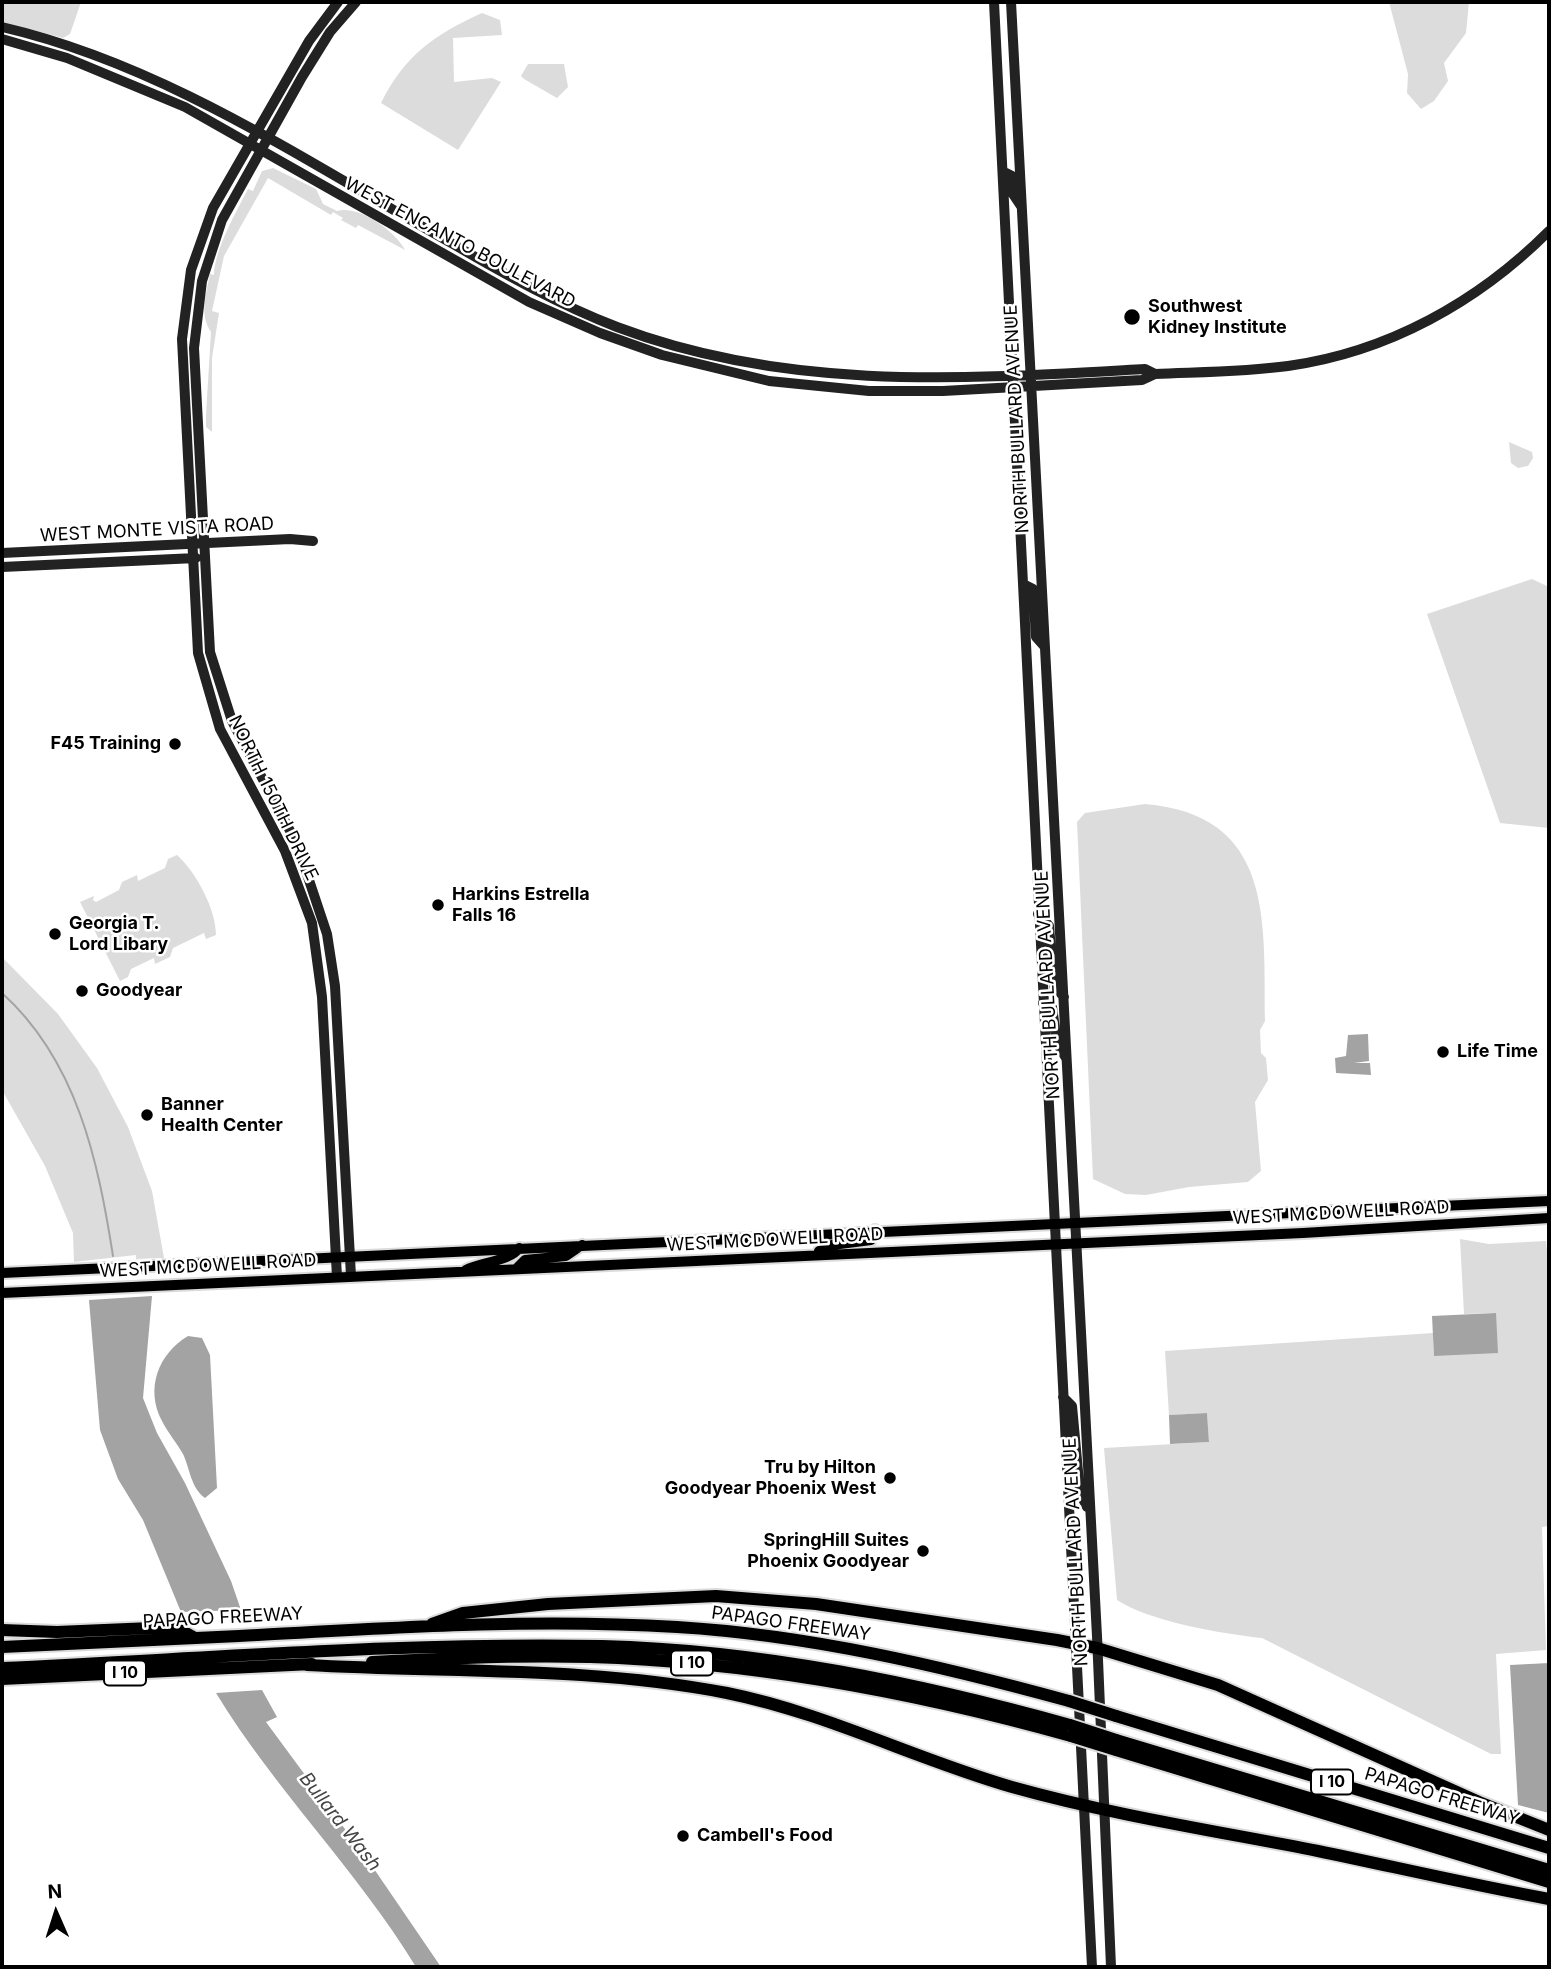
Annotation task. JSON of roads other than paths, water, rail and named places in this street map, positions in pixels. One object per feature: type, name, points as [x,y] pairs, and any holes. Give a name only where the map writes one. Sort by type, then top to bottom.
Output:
[{"type":"highway","points":[[432,1623],[463,1613],[548,1604],[716,1596],[816,1604],[1078,1644],[1218,1685],[1479,1802],[1549,1830]]},
{"type":"highway","name":"PAPAGO FREEWAY","points":[[2,1647],[432,1623],[591,1622],[680,1627],[751,1635],[936,1665],[1069,1701],[1549,1848]]},
{"type":"highway","points":[[2,1630],[57,1632],[175,1627],[195,1638]]},
{"type":"highway","points":[[2,1668],[476,1647],[604,1646],[717,1655],[815,1668],[966,1696],[1071,1731]]},
{"type":"highway","name":"I 10","points":[[2,1679],[515,1656],[591,1657],[711,1665],[878,1689],[1071,1731],[1549,1882]]},
{"type":"highway","points":[[307,1665],[399,1670],[464,1668],[549,1671],[709,1690],[826,1718],[983,1779],[1104,1810],[1549,1899]]},
{"type":"highway","points":[[1116,1745],[1549,1870]]},
{"type":"main road","points":[[257,141],[309,41],[338,2]]},
{"type":"main road","points":[[257,141],[330,32],[356,2]]},
{"type":"main road","name":"NORTH BULLARD AVENUE","points":[[994,2],[1038,913],[1078,1644],[1092,1967]]},
{"type":"main road","name":"NORTH BULLARD AVENUE","points":[[1011,2],[1076,1223],[1111,1967]]},
{"type":"main road","points":[[2,27],[111,60],[193,97],[257,141]]},
{"type":"main road","points":[[2,39],[107,73],[257,141]]},
{"type":"main road","name":"NORTH 150TH DRIVE","points":[[257,141],[213,208],[199,244],[186,296],[181,339],[195,635],[212,709],[225,740],[285,850],[307,906],[317,951],[337,1277]]},
{"type":"main road","name":"NORTH 150TH DRIVE","points":[[257,141],[211,248],[199,296],[194,339],[210,652],[222,695],[245,750],[297,844],[324,919],[333,974],[351,1276]]},
{"type":"main road","name":"WEST ENCANTO BOULEVARD","points":[[257,141],[517,281],[605,322],[690,349],[816,373],[892,379],[1145,369],[1155,374]]},
{"type":"main road","name":"WEST ENCANTO BOULEVARD","points":[[257,141],[487,279],[574,322],[647,350],[704,367],[814,386],[904,392],[1031,387],[1142,380],[1155,374],[1287,366],[1333,357],[1385,341],[1464,300],[1506,270],[1549,232]]},
{"type":"main road","points":[[1004,172],[1012,176],[1013,194],[1022,208]]},
{"type":"main road","points":[[181,339],[194,339]]},
{"type":"main road","points":[[814,386],[816,373]]},
{"type":"main road","name":"WEST MONTE VISTA ROAD","points":[[2,553],[290,539],[313,541]]},
{"type":"main road","name":"WEST MONTE VISTA ROAD","points":[[2,566],[204,558]]},
{"type":"main road","points":[[1023,584],[1033,589],[1035,637],[1044,646]]},
{"type":"main road","points":[[285,850],[297,844]]},
{"type":"main road","points":[[1038,913],[1049,926],[1054,986],[1064,998]]},
{"type":"main road","points":[[1043,1003],[1052,1007],[1057,1043],[1067,1060]]},
{"type":"main road","name":"WEST MCDOWELL ROAD","points":[[2,1273],[876,1230],[1549,1201]]},
{"type":"main road","name":"WEST MCDOWELL ROAD","points":[[2,1293],[1077,1244],[1549,1218]]},
{"type":"main road","points":[[810,1255],[832,1245],[871,1240],[876,1230]]},
{"type":"main road","points":[[696,1240],[697,1261]]},
{"type":"main road","points":[[516,1269],[525,1260],[566,1256],[582,1245]]},
{"type":"main road","points":[[464,1271],[481,1262],[512,1257],[520,1248]]},
{"type":"main road","points":[[1063,1397],[1072,1406],[1080,1493],[1089,1510]]},
{"type":"waterway","name":"Bullard Wash","points":[[2,993],[28,1020],[49,1049],[80,1114],[100,1184],[113,1256]]},
{"type":"place","name":"Southwest Kidney Institute","points":[[1132,317]]},
{"type":"place","name":"F45 Training","points":[[175,744]]},
{"type":"place","name":"Harkins Estrella Falls 16","points":[[438,905]]},
{"type":"place","name":"Georgia T. Lord Libary","points":[[55,934]]},
{"type":"place","name":"Goodyear","points":[[82,991]]},
{"type":"place","name":"Life Time","points":[[1443,1052]]},
{"type":"place","name":"Banner Health Center","points":[[147,1115]]},
{"type":"place","name":"Tru by Hilton Goodyear Phoenix West","points":[[890,1478]]},
{"type":"place","name":"SpringHill Suites Phoenix Goodyear","points":[[923,1551]]},
{"type":"place","name":"Cambell's Food","points":[[683,1836]]}]
